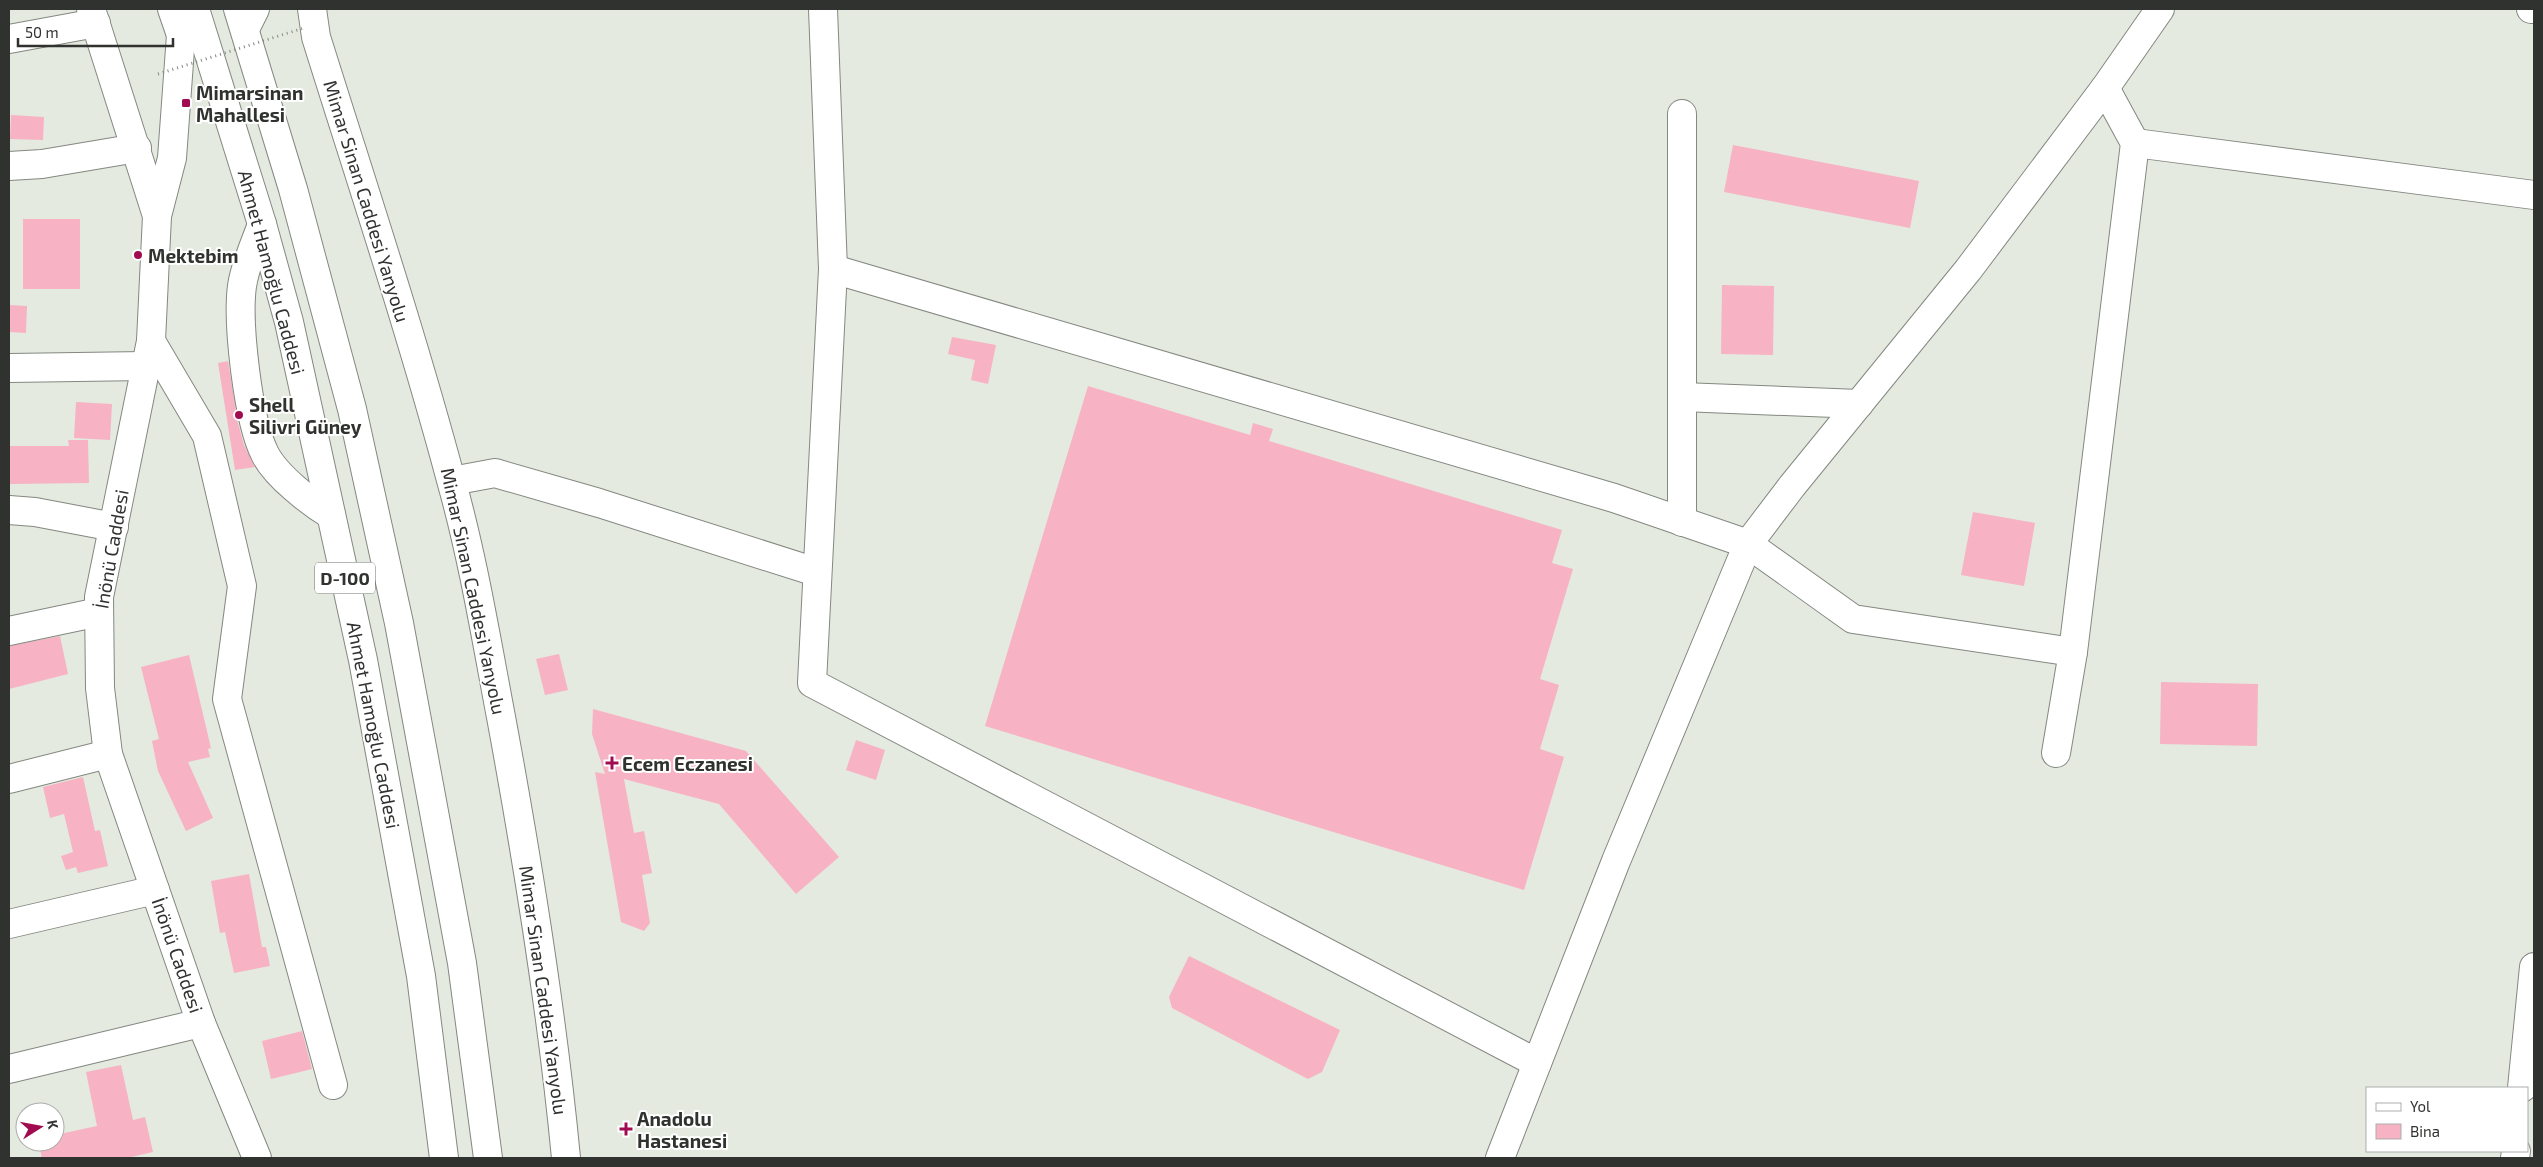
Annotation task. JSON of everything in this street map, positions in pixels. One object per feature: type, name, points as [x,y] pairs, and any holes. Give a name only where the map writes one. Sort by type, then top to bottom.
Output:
[{"type":"main road","points":[[172,9],[181,35]]},
{"type":"main road","name":"İnönü Caddesi","points":[[188,9],[181,35],[172,158],[157,216],[148,354],[99,597],[100,688],[108,754],[201,1023],[257,1158]]},
{"type":"main road","name":"Ahmet Hamoğlu Caddesi","points":[[195,9],[262,224],[289,322],[364,660],[421,976],[444,1158]]},
{"type":"main road","points":[[823,9],[833,269],[816,572],[812,683],[1537,1063]]},
{"type":"main road","points":[[1500,1158],[1616,861],[1748,544],[1792,486],[1968,270],[2105,88],[2160,9]]},
{"type":"main road","name":"D-100","points":[[246,14],[352,409],[399,623],[462,963],[488,1158]]},
{"type":"main road","points":[[9,39],[94,16],[157,216]]},
{"type":"main road","name":"Mimar Sinan Caddesi Yanyolu","points":[[308,19],[316,37],[400,304],[452,481],[477,587],[517,803],[559,1087],[566,1158]]},
{"type":"main road","points":[[2056,753],[2073,652],[2135,143],[2105,88]]},
{"type":"main road","points":[[1682,114],[1682,522]]},
{"type":"main road","points":[[2135,143],[2534,196]]},
{"type":"main road","points":[[9,166],[42,164],[137,148]]},
{"type":"main road","points":[[262,224],[242,284],[240,328],[257,435],[266,456],[290,483],[313,505],[332,515]]},
{"type":"main road","points":[[833,269],[1604,495],[1748,544],[1852,619],[2073,652]]},
{"type":"main road","points":[[9,368],[148,354],[207,436],[242,586],[227,699],[333,1084]]},
{"type":"main road","points":[[1682,397],[1859,404]]},
{"type":"main road","points":[[452,481],[495,472],[816,572]]},
{"type":"main road","points":[[9,510],[35,512],[114,527]]},
{"type":"main road","points":[[9,631],[99,612]]},
{"type":"main road","points":[[9,779],[108,754]]},
{"type":"main road","points":[[9,924],[155,890]]},
{"type":"main road","points":[[2522,1087],[2534,967]]},
{"type":"main road","points":[[9,1069],[201,1023]]},
{"type":"path","points":[[158,74],[308,19]]},
{"type":"building","points":[[11,115],[44,117],[43,140],[10,139]]},
{"type":"building","points":[[1733,145],[1919,181],[1910,228],[1724,192]]},
{"type":"building","points":[[23,219],[80,219],[80,289],[23,289]]},
{"type":"building","points":[[1722,285],[1774,286],[1773,355],[1721,354]]},
{"type":"building","points":[[9,305],[27,306],[26,333],[9,332]]},
{"type":"building","points":[[952,337],[996,345],[988,384],[971,380],[975,360],[948,354]]},
{"type":"building","points":[[228,361],[238,423],[244,445],[255,467],[235,470],[218,363]]},
{"type":"building","points":[[1088,386],[1250,435],[1253,423],[1273,429],[1269,441],[1562,530],[1552,563],[1573,569],[1540,679],[1559,685],[1540,749],[1564,757],[1524,890],[985,726]]},
{"type":"building","points":[[76,402],[112,404],[110,440],[74,438]]},
{"type":"building","points":[[68,440],[88,440],[89,483],[9,484],[9,446],[69,446]]},
{"type":"building","points":[[1973,512],[2035,523],[2024,586],[1961,575]]},
{"type":"building","points":[[60,636],[68,674],[9,689],[9,646]]},
{"type":"building","points":[[559,654],[568,690],[545,695],[536,659]]},
{"type":"building","points":[[189,655],[211,748],[208,749],[210,757],[188,762],[213,818],[186,831],[158,771],[152,741],[159,739],[141,667]]},
{"type":"building","points":[[2161,682],[2258,684],[2257,746],[2160,744]]},
{"type":"building","points":[[593,709],[746,751],[839,857],[796,894],[719,804],[624,779],[634,833],[644,831],[652,873],[642,875],[650,923],[644,931],[621,922],[595,772],[605,774],[592,734]]},
{"type":"building","points":[[856,740],[885,750],[876,780],[846,770]]},
{"type":"building","points":[[83,777],[95,831],[100,830],[108,866],[78,873],[76,867],[66,870],[61,856],[73,852],[64,814],[50,818],[43,787]]},
{"type":"building","points":[[249,874],[262,947],[266,947],[270,966],[234,973],[225,932],[220,933],[211,881]]},
{"type":"building","points":[[1189,956],[1340,1030],[1322,1072],[1308,1079],[1172,1008],[1169,997]]},
{"type":"building","points":[[302,1031],[312,1069],[271,1079],[262,1041]]},
{"type":"building","points":[[121,1065],[133,1120],[145,1117],[153,1152],[127,1158],[42,1158],[40,1152],[65,1152],[65,1133],[97,1126],[86,1072]]},
{"type":"place","name":"Mimarsinan Mahallesi","points":[[186,103]]},
{"type":"place","name":"Mektebim","points":[[138,255]]},
{"type":"place","name":"Shell Silivri Güney","points":[[239,415]]},
{"type":"place","name":"Ecem Eczanesi","points":[[612,763]]},
{"type":"place","name":"Anadolu Hastanesi","points":[[626,1129]]}]
